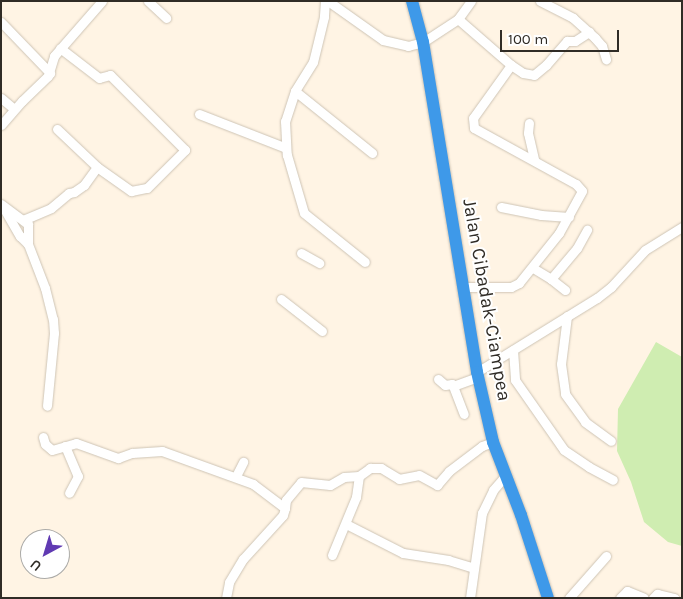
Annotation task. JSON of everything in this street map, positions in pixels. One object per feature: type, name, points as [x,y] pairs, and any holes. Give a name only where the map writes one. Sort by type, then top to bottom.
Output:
[{"type":"highway","name":"Jalan Cibadak-Ciampea","points":[[412,1],[423,42],[478,374],[493,442],[548,598]]},
{"type":"street","points":[[148,1],[166,18]]},
{"type":"street","points":[[365,262],[304,213],[286,148],[285,122],[295,91],[313,62],[326,1],[383,40],[408,46],[423,42],[458,19],[471,1]]},
{"type":"street","points":[[540,1],[573,18],[589,32],[602,46],[606,59]]},
{"type":"street","points":[[1,125],[14,109],[40,85],[50,72],[54,56],[98,2]]},
{"type":"street","points":[[458,19],[511,65],[523,73],[534,75],[546,65],[567,41],[575,41],[589,32]]},
{"type":"street","points":[[1,22],[50,72]]},
{"type":"street","points":[[57,129],[97,167],[131,191],[142,191],[147,188],[185,150],[110,75],[99,78],[60,48]]},
{"type":"street","points":[[463,287],[514,286],[533,268],[569,217],[582,191],[534,160],[478,131],[472,124],[473,118],[511,65]]},
{"type":"street","points":[[295,91],[372,153]]},
{"type":"street","points":[[1,98],[14,109]]},
{"type":"street","points":[[199,114],[286,148]]},
{"type":"street","points":[[529,123],[528,133],[534,160]]},
{"type":"street","points":[[24,220],[51,208],[69,193],[84,185],[97,167]]},
{"type":"street","points":[[1,204],[24,220],[29,229],[28,244]]},
{"type":"street","points":[[1,204],[20,236],[28,244],[45,288],[53,319],[54,333],[47,406]]},
{"type":"street","points":[[501,207],[541,215],[569,217]]},
{"type":"street","points":[[438,379],[445,385],[452,384],[453,386],[478,374],[611,287],[645,250],[682,227]]},
{"type":"street","points":[[551,279],[577,248],[587,230]]},
{"type":"street","points":[[301,253],[319,263]]},
{"type":"street","points":[[533,268],[565,290]]},
{"type":"street","points":[[281,300],[322,331]]},
{"type":"street","points":[[567,316],[561,364],[565,394],[585,422],[611,441]]},
{"type":"street","points":[[513,350],[515,380],[564,450],[613,480]]},
{"type":"street","points":[[453,386],[464,414]]},
{"type":"street","points":[[43,437],[45,444],[52,450],[76,443],[118,458],[132,453],[162,451],[236,476],[259,488],[285,508]]},
{"type":"street","points":[[226,598],[229,582],[242,559],[283,516],[286,500],[301,482],[330,485],[344,477],[359,476],[370,468],[381,468],[398,479],[405,480],[416,475],[436,484],[482,446],[493,442]]},
{"type":"street","points":[[65,446],[78,476],[69,493]]},
{"type":"street","points":[[236,476],[243,462]]},
{"type":"street","points":[[470,598],[482,513],[494,490],[506,475]]},
{"type":"street","points":[[332,555],[356,497],[359,476]]},
{"type":"street","points":[[346,524],[402,553],[448,560],[474,568]]},
{"type":"street","points":[[569,598],[606,556]]},
{"type":"street","points":[[620,598],[627,591],[644,598]]},
{"type":"street","points":[[652,598],[657,594],[675,598]]},
{"type":"green space","points":[[656,342],[682,357],[682,546],[668,542],[644,522],[631,482],[617,451],[618,409]]}]
